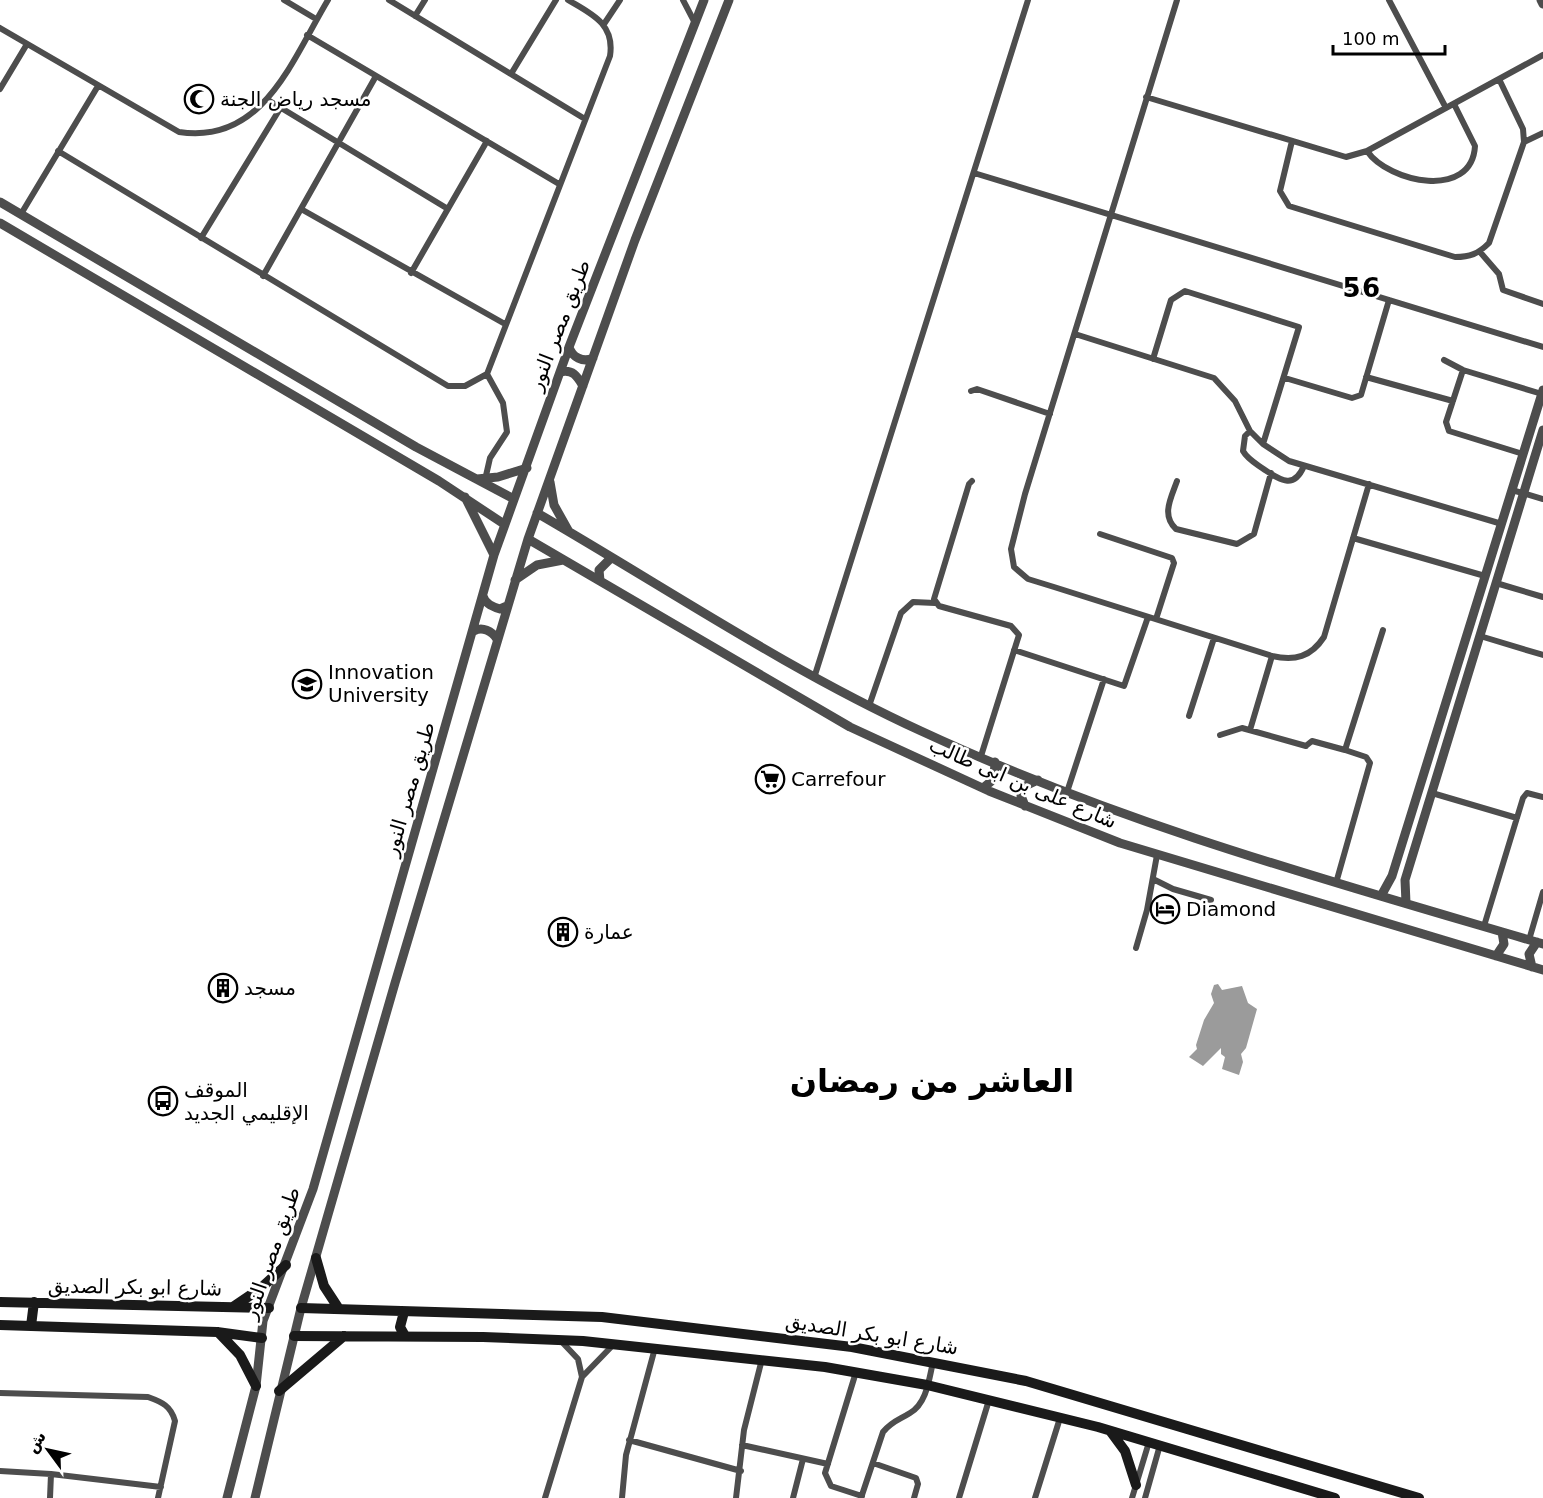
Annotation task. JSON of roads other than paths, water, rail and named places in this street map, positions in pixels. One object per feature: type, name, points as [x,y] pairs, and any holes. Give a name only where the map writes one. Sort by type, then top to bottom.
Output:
[{"type":"main road","points":[[316,1258],[324,1286],[339,1309]]},
{"type":"main road","points":[[232,1307],[261,1288],[286,1265]]},
{"type":"main road","name":"شارع ابو بكر الصديق","points":[[0,1302],[269,1308]]},
{"type":"main road","points":[[31,1326],[34,1302]]},
{"type":"main road","name":"شارع ابو بكر الصديق","points":[[301,1308],[602,1317],[828,1343],[934,1361],[1056,1389],[1419,1498]]},
{"type":"main road","points":[[404,1312],[400,1327],[405,1336]]},
{"type":"main road","points":[[0,1325],[217,1332],[262,1338]]},
{"type":"main road","points":[[217,1332],[240,1355],[256,1386]]},
{"type":"main road","name":"شارع ابو بكر الصديق","points":[[294,1336],[405,1336],[616,1343],[856,1372],[927,1385],[1060,1418],[1160,1445],[1334,1498]]},
{"type":"main road","points":[[279,1391],[344,1336]]},
{"type":"main road","points":[[1111,1432],[1125,1451],[1136,1485]]},
{"type":"street","points":[[284,0],[316,19]]},
{"type":"street","points":[[0,28],[179,132],[199,135],[236,125],[253,115],[268,100],[328,0]]},
{"type":"street","points":[[389,0],[585,119]]},
{"type":"street","points":[[415,16],[425,0]]},
{"type":"street","points":[[511,74],[556,0]]},
{"type":"street","points":[[58,151],[448,386],[465,386],[487,374],[610,56],[612,45],[604,24],[568,0]]},
{"type":"street","points":[[604,24],[620,0]]},
{"type":"street","points":[[683,0],[695,24]]},
{"type":"street","name":"طريق مصر النور","points":[[227,1498],[256,1386],[263,1321],[313,1189],[494,555],[569,347],[704,0]]},
{"type":"street","name":"طريق مصر النور","points":[[255,1498],[279,1391],[301,1308],[515,580],[635,240],[729,0]]},
{"type":"street","points":[[814,678],[1029,0]]},
{"type":"street","points":[[1177,0],[1110,215],[1011,549],[1014,567],[1028,579],[1272,656],[1287,660],[1299,658],[1310,653],[1324,637],[1369,484]]},
{"type":"street","points":[[1389,0],[1446,108]]},
{"type":"street","points":[[307,35],[559,184]]},
{"type":"street","points":[[0,89],[27,44]]},
{"type":"street","points":[[1146,97],[1346,157],[1367,152],[1543,55]]},
{"type":"street","points":[[263,276],[376,76]]},
{"type":"street","points":[[1292,141],[1280,191],[1288,206],[1455,257],[1468,257],[1480,252],[1489,243],[1524,142],[1523,129],[1499,79]]},
{"type":"street","points":[[21,214],[98,86]]},
{"type":"street","points":[[268,100],[448,209]]},
{"type":"street","points":[[1367,152],[1387,170],[1420,180],[1453,178],[1470,165],[1475,146],[1454,104]]},
{"type":"street","points":[[201,238],[281,107]]},
{"type":"street","points":[[1524,142],[1543,133]]},
{"type":"street","points":[[411,273],[487,141]]},
{"type":"street","points":[[974,173],[1543,347]]},
{"type":"street","points":[[0,202],[448,465],[514,499]]},
{"type":"street","points":[[300,209],[505,324]]},
{"type":"street","points":[[0,223],[439,481],[504,524]]},
{"type":"street","points":[[1480,252],[1499,274],[1503,290],[1543,304]]},
{"type":"street","points":[[1153,359],[1171,300],[1177,293],[1193,292],[1299,327],[1263,444]]},
{"type":"street","points":[[1285,378],[1352,398],[1361,395],[1389,300]]},
{"type":"street","points":[[1075,334],[1214,378],[1235,400],[1251,431],[1263,444],[1282,457],[1502,524]]},
{"type":"street","points":[[569,347],[576,357],[584,360],[593,358]]},
{"type":"street","points":[[1381,896],[1392,876],[1542,392],[1463,370],[1444,360]]},
{"type":"street","points":[[1463,370],[1446,422],[1449,431],[1523,454]]},
{"type":"street","points":[[560,372],[568,371],[576,375],[583,386]]},
{"type":"street","points":[[485,480],[490,458],[507,432],[503,403],[487,374]]},
{"type":"street","points":[[1366,377],[1452,401]]},
{"type":"street","points":[[971,391],[977,389],[1050,414]]},
{"type":"street","points":[[1406,903],[1405,880],[1543,430]]},
{"type":"street","points":[[1251,431],[1245,436],[1243,451],[1247,458],[1270,473],[1281,480],[1291,481],[1300,475],[1304,465]]},
{"type":"street","points":[[439,481],[448,465]]},
{"type":"street","points":[[474,478],[485,480],[527,468]]},
{"type":"street","points":[[1177,481],[1167,515],[1169,522],[1176,529],[1237,544],[1254,534],[1270,473]]},
{"type":"street","points":[[551,475],[554,505],[569,532]]},
{"type":"street","points":[[935,603],[963,504],[972,481]]},
{"type":"street","points":[[1512,490],[1543,499]]},
{"type":"street","points":[[465,497],[494,555]]},
{"type":"street","name":"شارع على بن ابى طالب","points":[[537,513],[610,559],[814,678],[869,706],[994,762],[1067,792],[1195,839],[1536,942]]},
{"type":"street","points":[[1100,534],[1172,558],[1174,563],[1156,619]]},
{"type":"street","points":[[1353,538],[1486,575],[1496,583],[1543,597]]},
{"type":"street","name":"شارع على بن ابى طالب","points":[[528,539],[850,728],[1025,806],[1157,855],[1543,970]]},
{"type":"street","points":[[600,581],[599,570],[610,559]]},
{"type":"street","points":[[515,580],[537,565],[563,560]]},
{"type":"street","points":[[1482,588],[1496,583]]},
{"type":"street","points":[[483,596],[486,602],[494,608],[500,609],[507,606]]},
{"type":"street","points":[[869,706],[901,613],[913,602],[935,603],[1016,629],[1018,635],[1014,650],[981,756]]},
{"type":"street","points":[[1014,650],[1124,686],[1148,617]]},
{"type":"street","points":[[474,631],[487,630],[497,639]]},
{"type":"street","points":[[1345,750],[1383,630]]},
{"type":"street","points":[[1480,636],[1543,655]]},
{"type":"street","points":[[1189,716],[1214,638]]},
{"type":"street","points":[[1250,730],[1272,656]]},
{"type":"street","points":[[1067,792],[1104,679]]},
{"type":"street","points":[[1220,735],[1242,728],[1306,746],[1312,741],[1366,757],[1370,763],[1336,883]]},
{"type":"street","points":[[983,788],[994,779],[994,762]]},
{"type":"street","points":[[1025,806],[1021,796],[1023,787],[1038,780]]},
{"type":"street","points":[[1432,793],[1517,818]]},
{"type":"street","points":[[1484,926],[1524,795],[1530,793],[1543,797]]},
{"type":"street","points":[[1136,948],[1157,855]]},
{"type":"street","points":[[1153,879],[1173,889],[1211,900]]},
{"type":"street","points":[[1532,967],[1529,954],[1536,942],[1543,892]]},
{"type":"street","points":[[1496,956],[1503,947],[1502,932]]},
{"type":"street","points":[[545,1498],[582,1377],[581,1368],[572,1351],[558,1340]]},
{"type":"street","points":[[582,1377],[616,1343]]},
{"type":"street","points":[[622,1498],[623,1470],[629,1440],[655,1348]]},
{"type":"street","points":[[736,1498],[741,1471],[742,1446],[762,1359]]},
{"type":"street","points":[[856,1372],[828,1464],[826,1480],[831,1486],[862,1497],[883,1432],[890,1423],[918,1406],[934,1361]]},
{"type":"street","points":[[0,1393],[148,1397],[164,1403],[173,1414],[175,1421],[158,1498]]},
{"type":"street","points":[[959,1498],[989,1400]]},
{"type":"street","points":[[1035,1498],[1060,1418]]},
{"type":"street","points":[[629,1440],[741,1471]]},
{"type":"street","points":[[1132,1498],[1149,1442]]},
{"type":"street","points":[[1145,1498],[1160,1445]]},
{"type":"street","points":[[742,1446],[828,1464]]},
{"type":"street","points":[[793,1498],[803,1459]]},
{"type":"street","points":[[1143,1461],[1155,1464]]},
{"type":"street","points":[[873,1463],[916,1478],[917,1497]]},
{"type":"street","points":[[0,1471],[51,1474],[161,1487]]},
{"type":"street","points":[[50,1498],[51,1474]]},
{"type":"place","name":"مسجد رياض الجنة","points":[[199,99]]},
{"type":"place","name":"Innovation University","points":[[307,684]]},
{"type":"place","name":"Carrefour","points":[[770,779]]},
{"type":"place","name":"Diamond","points":[[1165,909]]},
{"type":"place","name":"عمارة","points":[[563,932]]},
{"type":"place","name":"مسجد","points":[[223,988]]},
{"type":"place","name":"الموقف الإقليمي الجديد","points":[[163,1101]]},
{"type":"district","name":"56","points":[[1362,288]]},
{"type":"district","name":"العاشر من رمضان","points":[[932,1081]]}]
